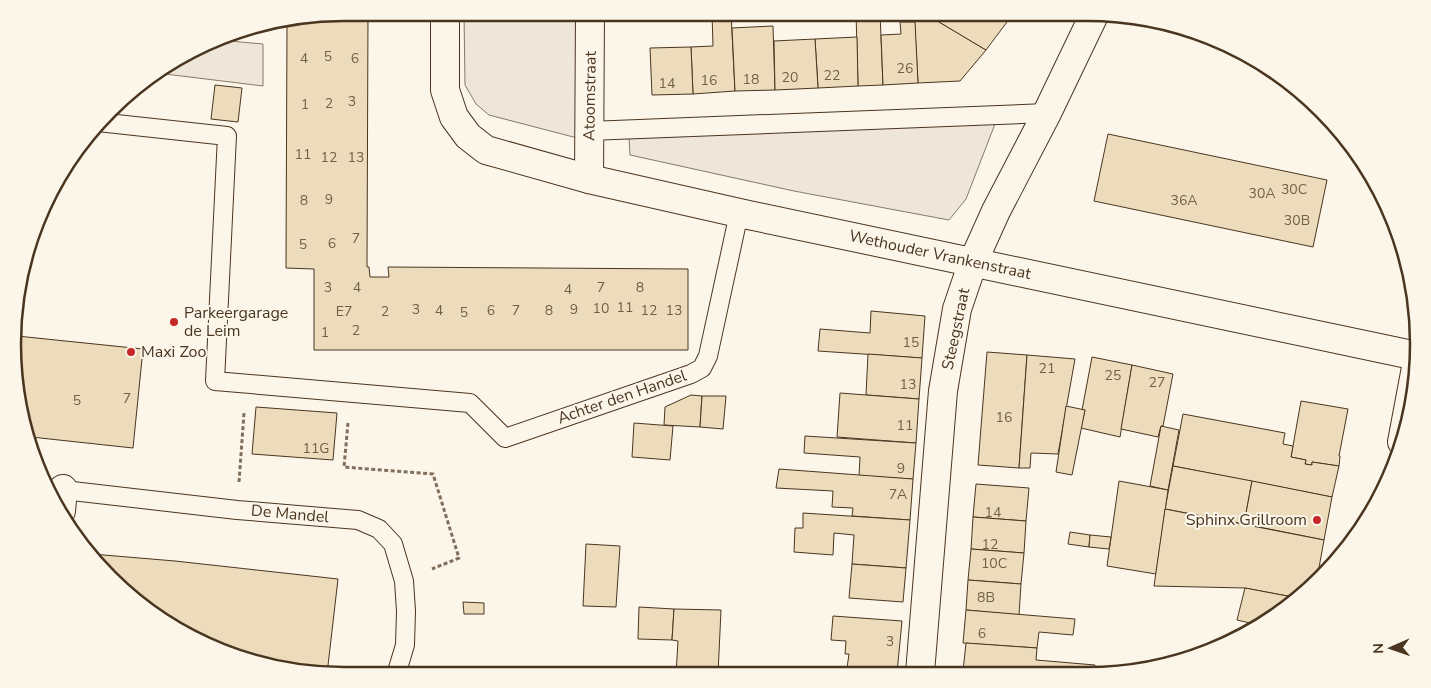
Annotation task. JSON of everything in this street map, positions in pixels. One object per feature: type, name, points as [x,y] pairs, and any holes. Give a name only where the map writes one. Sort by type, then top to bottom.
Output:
[{"type":"street","name":"Wethouder Vrankenstraat","points":[[445,21],[446,90],[461,127],[486,150],[589,179],[739,213],[1410,354]]},
{"type":"street","name":"Atoomstraat","points":[[589,179],[590,21]]},
{"type":"street","name":"Steegstraat","points":[[920,667],[943,391],[957,309],[972,262],[1091,21]]},
{"type":"lane","points":[[589,132],[1047,113]]},
{"type":"lane","name":"Achter den Handel","points":[[109,123],[227,136],[215,381],[470,403],[505,438],[690,374],[702,368],[708,356],[739,213]]},
{"type":"lane","name":"De Mandel","points":[[60,496],[358,520],[379,529],[393,544],[404,581],[406,611],[405,645],[398,667]]},
{"type":"path","points":[[241,451],[244,405]]},
{"type":"path","points":[[357,424],[347,423],[344,467],[433,474],[459,558],[404,581]]},
{"type":"shaded area","points":[[464,21],[580,21],[581,139],[489,115],[476,104],[465,85]]},
{"type":"shaded area","points":[[232,41],[263,44],[263,86],[168,74],[183,64]]},
{"type":"shaded area","points":[[995,124],[966,199],[949,220],[794,191],[630,155],[629,137]]},
{"type":"building","points":[[368,21],[367,267],[369,267],[370,277],[389,277],[388,267],[688,269],[688,350],[314,350],[314,269],[286,268],[287,26],[323,22]]},
{"type":"building","points":[[712,21],[731,21],[735,91],[693,94],[691,47],[713,46]]},
{"type":"building","points":[[856,21],[880,21],[883,85],[858,86]]},
{"type":"building","points":[[914,21],[937,21],[986,50],[960,81],[918,83]]},
{"type":"building","points":[[937,21],[1008,21],[986,50]]},
{"type":"building","points":[[900,22],[915,22],[918,83],[883,85],[881,35],[901,34]]},
{"type":"building","points":[[773,26],[775,90],[735,91],[732,28]]},
{"type":"building","points":[[857,37],[858,86],[818,88],[815,39]]},
{"type":"building","points":[[815,39],[818,88],[775,90],[774,41]]},
{"type":"building","points":[[691,47],[693,94],[652,95],[650,48]]},
{"type":"building","points":[[215,85],[242,88],[238,122],[211,119]]},
{"type":"building","points":[[1108,134],[1327,180],[1313,247],[1094,201]]},
{"type":"building","points":[[871,311],[925,316],[922,358],[818,351],[820,329],[870,333]]},
{"type":"building","points":[[21,336],[143,349],[133,448],[35,437],[24,386]]},
{"type":"building","points":[[987,352],[1027,355],[1019,468],[978,465]]},
{"type":"building","points":[[868,354],[922,358],[919,399],[866,395]]},
{"type":"building","points":[[1027,355],[1075,359],[1058,454],[1031,453],[1030,468],[1019,468]]},
{"type":"building","points":[[1092,357],[1132,365],[1120,437],[1081,428],[1085,410],[1082,410]]},
{"type":"building","points":[[1132,365],[1173,374],[1163,426],[1161,426],[1158,437],[1121,429]]},
{"type":"building","points":[[840,393],[919,399],[916,443],[837,437]]},
{"type":"building","points":[[691,395],[702,396],[700,427],[664,425],[665,407]]},
{"type":"building","points":[[702,396],[726,396],[723,429],[700,427]]},
{"type":"building","points":[[1301,401],[1348,409],[1339,456],[1339,466],[1312,462],[1312,465],[1305,464],[1306,460],[1291,457]]},
{"type":"building","points":[[1066,406],[1085,410],[1072,475],[1056,472]]},
{"type":"building","points":[[256,407],[337,413],[333,460],[252,454]]},
{"type":"building","points":[[1183,414],[1285,433],[1283,444],[1293,446],[1291,457],[1306,460],[1305,464],[1312,465],[1312,462],[1339,466],[1332,497],[1173,466]]},
{"type":"building","points":[[634,423],[673,426],[670,460],[632,457]]},
{"type":"building","points":[[1161,426],[1179,430],[1168,490],[1150,486]]},
{"type":"building","points":[[805,436],[916,443],[913,479],[859,476],[860,457],[804,453]]},
{"type":"building","points":[[1173,466],[1252,481],[1244,524],[1165,509]]},
{"type":"building","points":[[779,469],[913,479],[910,520],[852,516],[853,508],[832,507],[833,491],[776,488]]},
{"type":"building","points":[[1119,481],[1168,490],[1156,574],[1107,566]]},
{"type":"building","points":[[1252,481],[1332,497],[1324,540],[1244,524]]},
{"type":"building","points":[[976,484],[1029,488],[1026,521],[973,517]]},
{"type":"building","points":[[1165,509],[1324,540],[1319,568],[1288,596],[1245,588],[1154,586]]},
{"type":"building","points":[[803,513],[910,520],[906,568],[852,564],[854,535],[834,533],[833,555],[794,552],[795,528],[803,528]]},
{"type":"building","points":[[973,517],[1026,521],[1024,553],[971,549]]},
{"type":"building","points":[[1070,532],[1090,535],[1089,547],[1068,544]]},
{"type":"building","points":[[1090,535],[1111,537],[1109,549],[1089,547]]},
{"type":"building","points":[[586,544],[620,546],[616,607],[583,606]]},
{"type":"building","points":[[971,549],[1024,553],[1021,584],[968,580]]},
{"type":"building","points":[[99,555],[175,561],[338,579],[328,666],[302,664],[281,661],[240,650],[183,624],[131,587]]},
{"type":"building","points":[[852,564],[906,568],[903,602],[849,598]]},
{"type":"building","points":[[968,580],[1021,584],[1019,615],[966,610]]},
{"type":"building","points":[[1245,588],[1288,596],[1250,623],[1237,620]]},
{"type":"building","points":[[463,602],[484,603],[484,614],[464,614]]},
{"type":"building","points":[[639,607],[674,609],[672,640],[638,639]]},
{"type":"building","points":[[674,609],[721,610],[718,667],[676,667],[678,641],[672,640]]},
{"type":"building","points":[[966,610],[1075,619],[1073,635],[1039,632],[1037,648],[963,643]]},
{"type":"building","points":[[833,616],[902,621],[898,667],[847,667],[849,654],[845,654],[846,641],[831,640]]},
{"type":"building","points":[[966,643],[1037,648],[1036,660],[1095,665],[1095,667],[1087,667],[963,667]]},
{"type":"place","name":"Parkeergarage de Leim","points":[[174,322]]},
{"type":"place","name":"Maxi Zoo","points":[[131,352]]},
{"type":"place","name":"Sphinx Grillroom","points":[[1317,520]]}]
